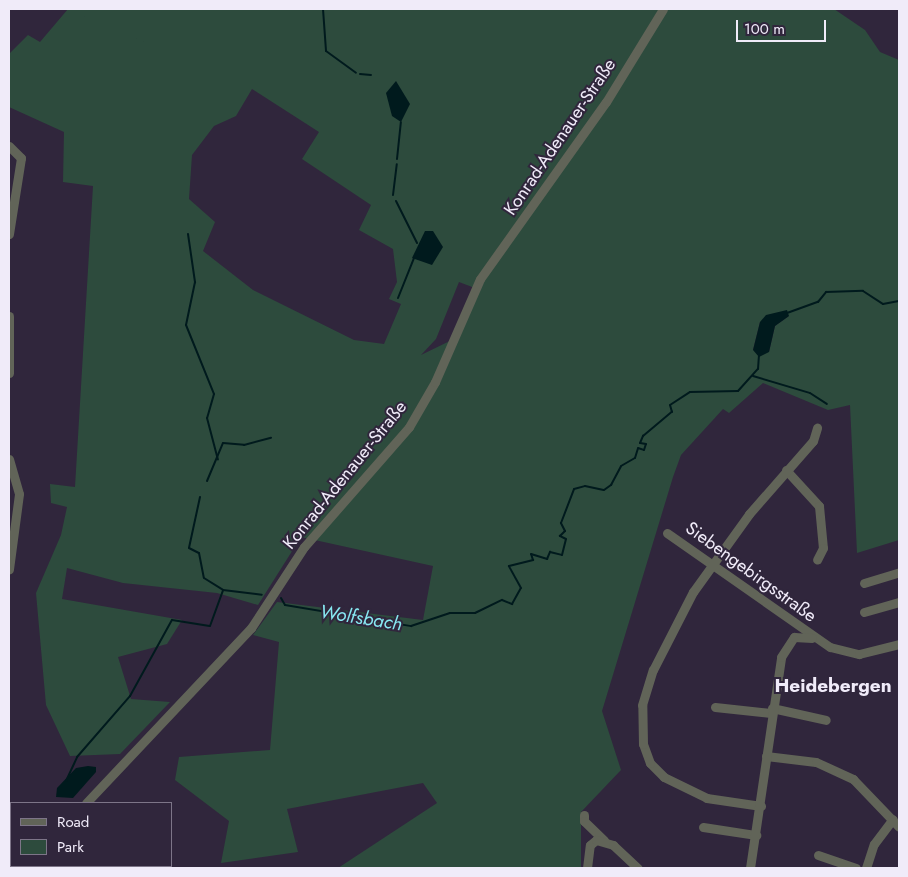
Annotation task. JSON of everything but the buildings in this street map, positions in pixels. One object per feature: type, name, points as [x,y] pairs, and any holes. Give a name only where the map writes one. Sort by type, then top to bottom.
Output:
[{"type":"street","name":"Konrad-Adenauer-Straße","points":[[87,802],[251,628],[304,547],[408,427],[432,389],[480,279],[606,102],[663,9]]},
{"type":"street","points":[[9,146],[21,158],[9,234]]},
{"type":"street","points":[[9,316],[9,373]]},
{"type":"street","points":[[761,806],[683,790],[650,762],[643,744],[642,705],[653,670],[674,626],[714,561],[786,470],[813,441],[817,428]]},
{"type":"street","points":[[9,459],[19,494],[9,569]]},
{"type":"street","points":[[786,470],[819,506],[823,548],[817,560]]},
{"type":"street","name":"Siebengebirgsstraße","points":[[667,533],[714,561],[814,639]]},
{"type":"street","points":[[864,582],[899,572]]},
{"type":"street","points":[[864,612],[899,602]]},
{"type":"street","name":"Siebengebirgsstraße","points":[[750,868],[761,806],[772,711],[787,644],[804,635],[849,653],[899,644]]},
{"type":"street","points":[[715,707],[772,711],[826,720]]},
{"type":"street","points":[[766,756],[834,769],[862,785],[896,823],[874,844],[866,868]]},
{"type":"street","points":[[584,815],[584,821],[638,868]]},
{"type":"street","points":[[703,827],[756,834]]},
{"type":"street","points":[[587,868],[590,845],[604,840]]},
{"type":"street","points":[[818,855],[856,868]]},
{"type":"green space","points":[[68,9],[834,9],[865,30],[880,52],[899,60],[899,540],[857,553],[850,405],[828,410],[763,383],[729,413],[723,409],[681,455],[602,711],[621,770],[581,812],[581,868],[338,868],[437,803],[423,783],[287,809],[298,852],[221,863],[229,821],[175,780],[179,757],[270,750],[279,642],[253,635],[277,602],[423,620],[433,566],[301,537],[258,605],[217,593],[123,583],[67,568],[62,599],[182,620],[167,644],[118,657],[131,699],[170,702],[120,754],[70,756],[46,705],[36,593],[61,535],[67,507],[51,503],[50,484],[75,487],[93,186],[63,182],[64,132],[9,107],[9,54],[28,35],[40,42]],"holes":[[[252,89],[319,132],[302,159],[371,205],[359,230],[393,249],[397,282],[389,299],[401,304],[384,344],[354,340],[253,290],[203,251],[215,222],[189,199],[192,155],[214,126],[236,116]],[[459,282],[480,290],[458,337],[421,355],[436,339]],[[789,316],[775,326],[769,352],[753,350],[760,322]]]},
{"type":"shaded area","points":[[396,81],[410,104],[401,122],[392,116],[386,93]]},
{"type":"shaded area","points":[[425,231],[433,231],[443,247],[432,265],[412,258]]},
{"type":"shaded area","points":[[787,310],[789,316],[775,326],[769,352],[759,357],[753,350],[760,322],[766,315]]},
{"type":"shaded area","points":[[96,767],[96,772],[73,798],[56,797],[57,788],[76,768]]},
{"type":"waterway","points":[[323,9],[326,51],[356,73]]},
{"type":"waterway","points":[[360,74],[371,75]]},
{"type":"waterway","points":[[397,159],[401,122]]},
{"type":"waterway","points":[[393,195],[397,164]]},
{"type":"waterway","points":[[396,201],[417,243]]},
{"type":"waterway","points":[[188,234],[195,282],[186,325],[214,394],[207,418],[218,460]]},
{"type":"waterway","points":[[398,298],[414,258]]},
{"type":"waterway","name":"Wolfsbach","points":[[787,313],[818,302],[826,292],[863,291],[883,304],[899,301]]},
{"type":"waterway","name":"Wolfsbach","points":[[281,598],[285,605],[411,626],[450,613],[475,613],[502,600],[512,604],[521,588],[509,566],[533,560],[531,554],[547,559],[550,552],[562,555],[566,539],[560,536],[565,531],[561,523],[574,489],[585,486],[604,490],[611,485],[621,466],[635,458],[638,448],[644,450],[646,444],[640,443],[643,436],[672,412],[670,405],[690,392],[738,391],[758,369],[759,356]]},
{"type":"waterway","points":[[753,376],[810,393],[827,404]]},
{"type":"waterway","points":[[207,481],[223,443],[244,445],[271,438]]},
{"type":"waterway","points":[[200,497],[189,548],[199,553],[204,578],[223,590]]},
{"type":"waterway","name":"Wolfsbach","points":[[66,781],[77,757],[130,696],[172,620],[210,626],[223,590],[262,595]]},
{"type":"district","name":"Heidebergen","points":[[833,686]]}]
